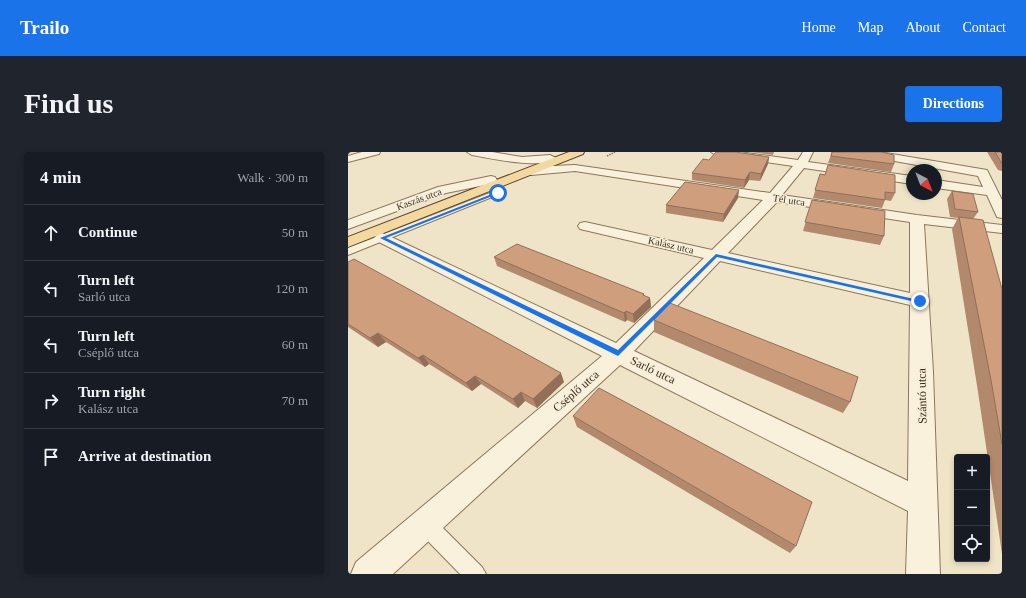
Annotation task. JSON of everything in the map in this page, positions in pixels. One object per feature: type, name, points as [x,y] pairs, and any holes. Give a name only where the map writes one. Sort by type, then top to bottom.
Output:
[{"type":"main road","points":[[348,242],[524,167],[571,154]]},
{"type":"main road","points":[[348,234],[524,167],[550,158],[571,154]]},
{"type":"street","points":[[348,159],[375,152]]},
{"type":"street","name":"Tél utca","points":[[472,152],[524,167],[575,168],[917,219],[1002,229]]},
{"type":"street","points":[[716,152],[906,179]]},
{"type":"street","name":"Cséplő utca","points":[[368,574],[618,354],[774,198],[801,164],[808,152]]},
{"type":"street","points":[[861,152],[983,173],[1002,214]]},
{"type":"street","points":[[571,154],[575,168]]},
{"type":"street","name":"Kaszás utca","points":[[348,225],[443,190],[491,180]]},
{"type":"street","points":[[942,185],[992,192]]},
{"type":"street","name":"Szántó utca","points":[[917,219],[920,301],[924,574]]},
{"type":"street","name":"Kalász utca","points":[[585,226],[920,301]]},
{"type":"street","name":"Sarló utca","points":[[382,238],[923,503]]},
{"type":"lane","points":[[348,252],[498,193]]},
{"type":"lane","points":[[425,524],[475,574]]},
{"type":"building","points":[[716,152],[735,152],[769,157],[761,174],[750,172],[745,180],[692,173],[703,159],[709,160]]},
{"type":"building","points":[[832,152],[881,152],[894,155],[894,164],[831,156]]},
{"type":"building","points":[[995,152],[1002,152],[1002,164]]},
{"type":"building","points":[[828,165],[895,175],[895,193],[885,192],[885,200],[815,190],[820,174],[825,175]]},
{"type":"building","points":[[685,182],[739,190],[724,214],[666,205]]},
{"type":"building","points":[[952,191],[973,194],[978,212],[955,209]]},
{"type":"building","points":[[812,200],[885,211],[884,236],[805,222]]},
{"type":"building","points":[[959,217],[983,220],[1002,289],[1002,444],[991,380]]},
{"type":"building","points":[[517,244],[644,294],[643,295],[650,298],[633,314],[626,311],[624,313],[494,257]]},
{"type":"building","points":[[354,259],[561,373],[533,399],[521,392],[513,399],[475,376],[466,383],[423,355],[418,358],[378,333],[370,338],[348,324],[348,262]]},
{"type":"building","points":[[670,303],[858,377],[850,402],[654,320]]},
{"type":"building","points":[[599,388],[812,502],[796,546],[573,416]]},
{"type":"route","points":[[498,193],[382,238],[618,354],[716,255],[920,301]]}]
